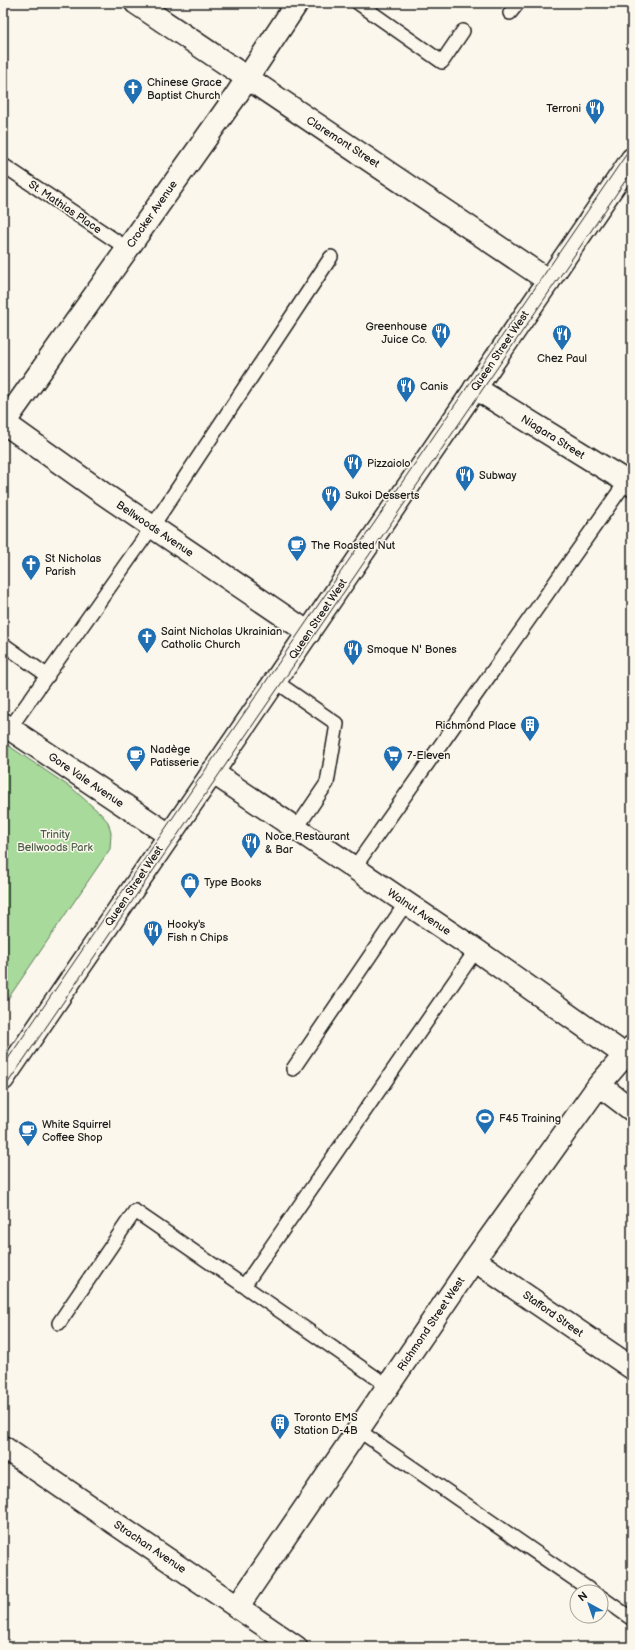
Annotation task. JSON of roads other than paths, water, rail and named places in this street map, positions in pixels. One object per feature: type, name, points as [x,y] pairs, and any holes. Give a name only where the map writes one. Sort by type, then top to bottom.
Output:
[{"type":"street","name":"Claremont Street","points":[[136,3],[549,281]]},
{"type":"street","name":"Crocker Avenue","points":[[4,422],[247,79],[297,3]]},
{"type":"street","name":"Queen Street West","points":[[3,1078],[632,159]]},
{"type":"street","name":"Niagara Street","points":[[475,388],[630,480]]},
{"type":"street","name":"Bellwoods Avenue","points":[[4,422],[152,527],[309,633]]},
{"type":"street","name":"Gore Vale Avenue","points":[[7,726],[169,835]]},
{"type":"street","name":"Walnut Avenue","points":[[212,772],[629,1051]]},
{"type":"street","name":"Richmond Street West","points":[[238,1606],[474,1260],[599,1085],[629,1051]]},
{"type":"street","points":[[599,1085],[632,1110]]},
{"type":"street","name":"Stafford Street","points":[[474,1260],[632,1368]]},
{"type":"street","name":"Strachan Avenue","points":[[3,1447],[296,1647]]},
{"type":"lane","points":[[358,3],[442,62],[463,31]]},
{"type":"lane","name":"St. Mathias Place","points":[[3,165],[128,249]]},
{"type":"lane","points":[[7,726],[48,676],[152,527],[331,257]]},
{"type":"lane","points":[[354,868],[630,480]]},
{"type":"lane","points":[[3,644],[48,676]]},
{"type":"lane","points":[[275,681],[337,724],[327,783],[296,829]]},
{"type":"lane","points":[[293,1070],[406,903]]},
{"type":"lane","points":[[244,1286],[476,950]]},
{"type":"lane","points":[[59,1323],[134,1211],[388,1386]]},
{"type":"lane","points":[[358,1430],[581,1584]]},
{"type":"lane","points":[[609,1603],[632,1619]]},
{"type":"tram line","points":[[3,1066],[632,146]]},
{"type":"tram line","points":[[3,1090],[632,171]]},
{"type":"place","name":"Chinese Grace Baptist Church","points":[[133,105]]},
{"type":"place","name":"Terroni","points":[[595,125]]},
{"type":"place","name":"Greenhouse Juice Co.","points":[[441,349]]},
{"type":"place","name":"Chez Paul","points":[[562,351]]},
{"type":"place","name":"Canis","points":[[406,403]]},
{"type":"place","name":"Pizzaiolo","points":[[353,480]]},
{"type":"place","name":"Subway","points":[[465,492]]},
{"type":"place","name":"Sukoi Desserts","points":[[331,512]]},
{"type":"place","name":"The Roasted Nut","points":[[297,562]]},
{"type":"place","name":"St Nicholas Parish","points":[[31,581]]},
{"type":"place","name":"Saint Nicholas Ukrainian Catholic Church","points":[[147,654]]},
{"type":"place","name":"Smoque N' Bones","points":[[353,666]]},
{"type":"place","name":"Richmond Place","points":[[530,742]]},
{"type":"place","name":"Nadège Patisserie","points":[[136,772]]},
{"type":"place","name":"7-Eleven","points":[[393,772]]},
{"type":"place","name":"Noce Restaurant & Bar","points":[[251,859]]},
{"type":"place","name":"Type Books","points":[[190,899]]},
{"type":"place","name":"Hooky's Fish n Chips","points":[[153,947]]},
{"type":"place","name":"F45 Training","points":[[485,1135]]},
{"type":"place","name":"White Squirrel Coffee Shop","points":[[28,1147]]},
{"type":"place","name":"Toronto EMS Station D-4B","points":[[280,1440]]},
{"type":"park label","name":"Trinity Bellwoods Park","points":[[55,840]]}]
